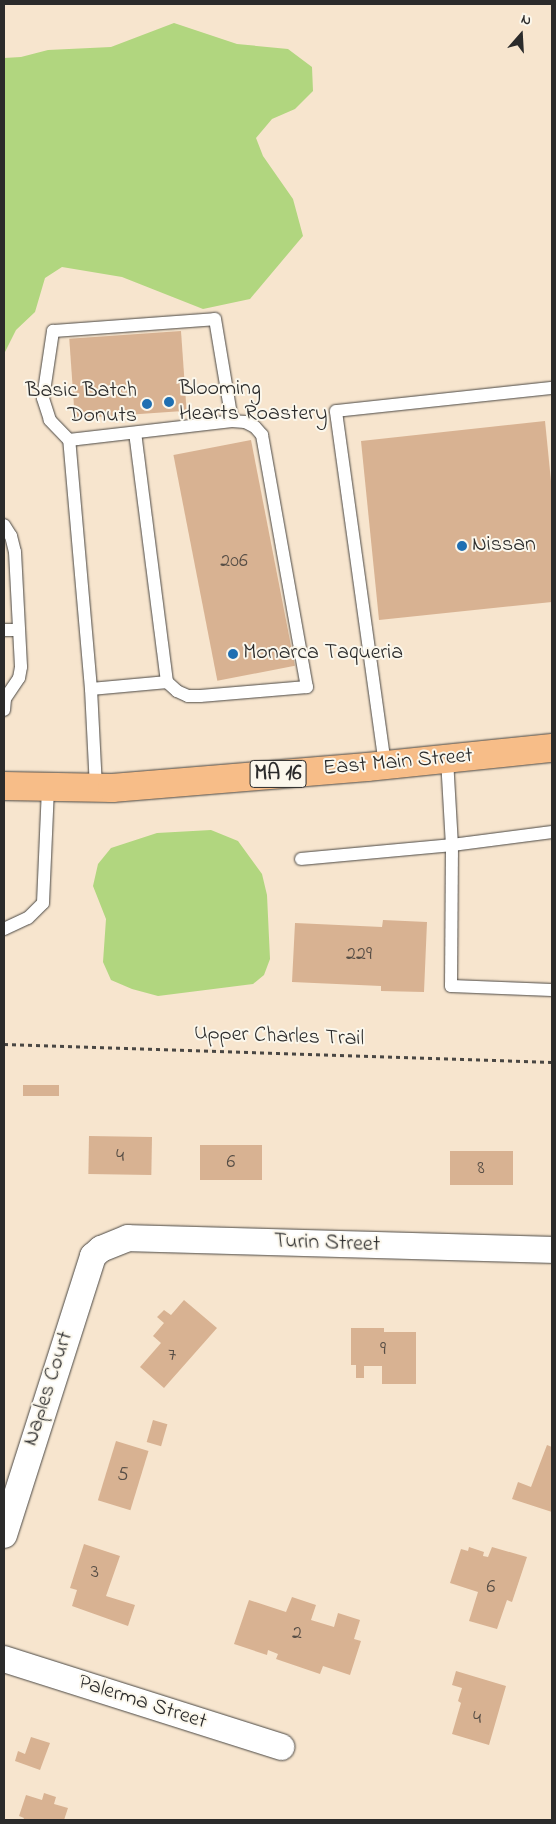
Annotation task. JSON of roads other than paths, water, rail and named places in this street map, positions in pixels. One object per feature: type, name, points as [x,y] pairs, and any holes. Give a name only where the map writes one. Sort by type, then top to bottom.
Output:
[{"type":"main road","name":"East Main Street","points":[[4,786],[96,787],[385,765],[552,748]]},
{"type":"street","name":"Turin Street","points":[[103,1248],[128,1238],[552,1250]]},
{"type":"street","name":"Naples Court","points":[[4,1535],[93,1256],[103,1248]]},
{"type":"street","name":"Palerma Street","points":[[4,1659],[281,1747]]},
{"type":"lane","points":[[96,787],[92,689],[69,440],[50,420],[43,398],[53,331],[215,319],[232,421]]},
{"type":"lane","points":[[385,765],[336,411],[552,388]]},
{"type":"lane","points":[[69,440],[232,421],[245,422],[255,426],[262,435],[306,687],[188,696],[177,691],[167,682],[135,433]]},
{"type":"lane","points":[[4,525],[11,536],[15,552],[21,667],[19,678],[4,703]]},
{"type":"lane","points":[[4,630],[19,630]]},
{"type":"lane","points":[[92,689],[167,682]]},
{"type":"lane","points":[[447,759],[452,844],[451,986],[552,990]]},
{"type":"lane","points":[[4,929],[28,918],[43,903],[48,787]]},
{"type":"lane","points":[[302,859],[552,832]]},
{"type":"place","name":"Blooming Hearts Roastery","points":[[169,402]]},
{"type":"place","name":"Basic Batch Donuts","points":[[147,404]]},
{"type":"place","name":"Nissan","points":[[462,546]]},
{"type":"place","name":"Monarca Taqueria","points":[[233,654]]}]
